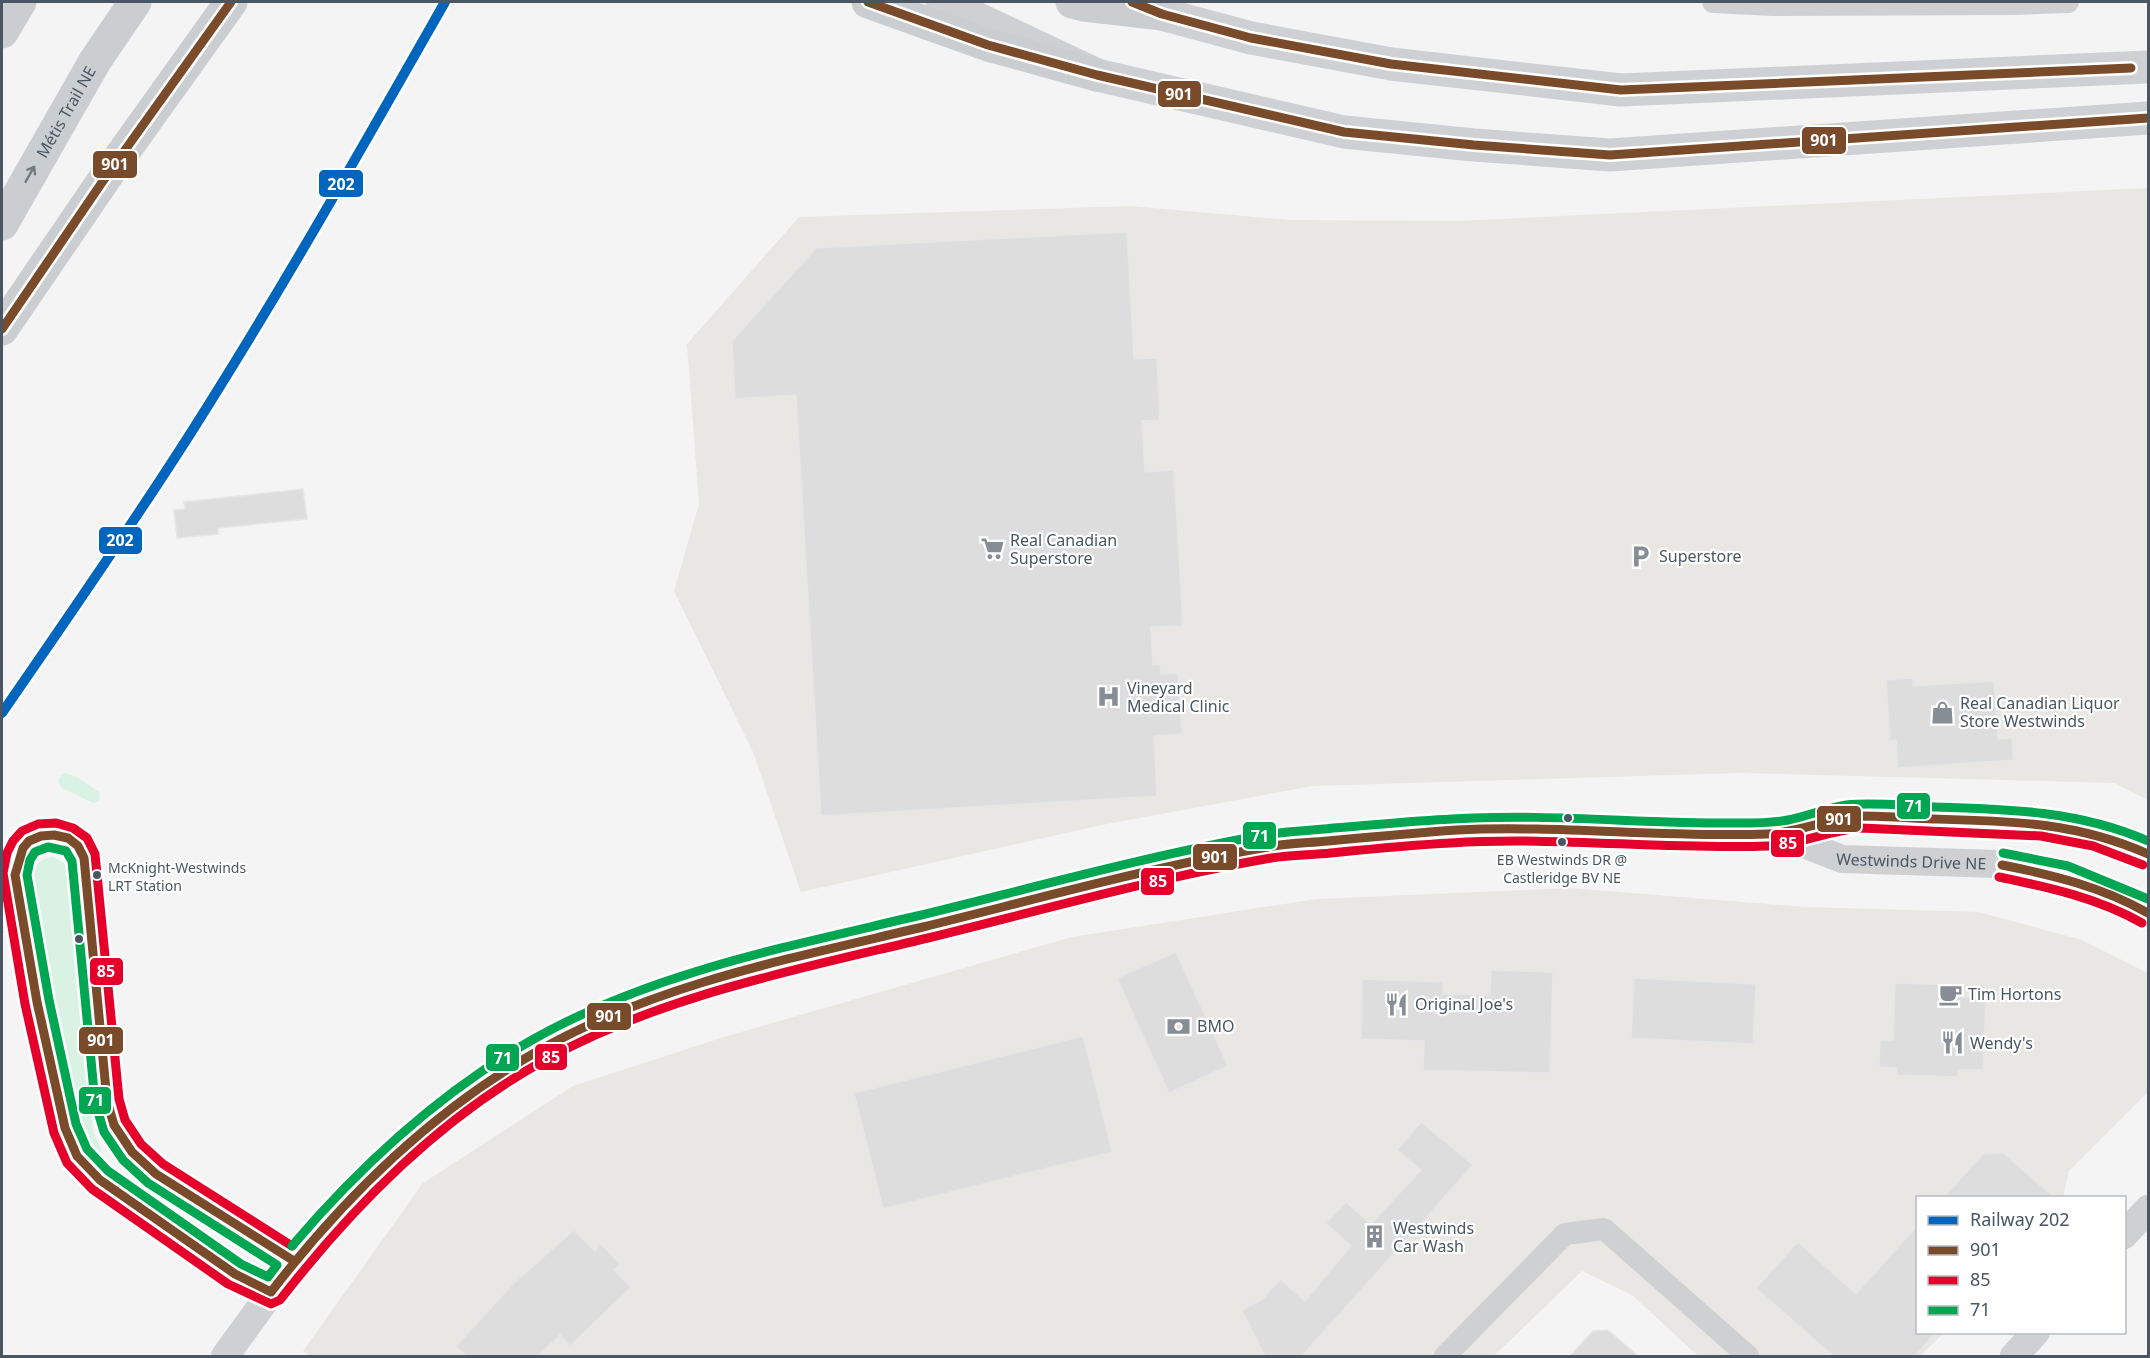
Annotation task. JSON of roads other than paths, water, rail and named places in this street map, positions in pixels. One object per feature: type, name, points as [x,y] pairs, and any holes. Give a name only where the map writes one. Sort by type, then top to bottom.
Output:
[{"type":"main road","points":[[2,32],[20,2]]},
{"type":"main road","points":[[95,61],[112,2]]},
{"type":"main road","name":"Métis Trail NE","points":[[2,224],[95,61],[135,2]]},
{"type":"main road","points":[[2,329],[105,178],[231,2]]},
{"type":"main road","points":[[868,2],[988,45],[1097,75],[1344,132],[1474,146],[1610,154],[2148,118]]},
{"type":"main road","points":[[942,2],[1097,75]]},
{"type":"main road","points":[[1072,2],[1162,14]]},
{"type":"main road","points":[[1132,2],[1162,14],[1251,38],[1390,63],[1621,90],[2148,67]]},
{"type":"street","points":[[1713,2],[1773,5],[2067,2]]},
{"type":"street","name":"Westwinds Drive NE","points":[[225,1356],[294,1261],[330,1218],[391,1157],[448,1112],[515,1065],[571,1034],[649,1000],[770,964],[1263,847],[1397,835],[1490,829],[1779,834],[1847,817],[1996,820],[2064,826],[2128,843],[2148,854]]},
{"type":"street","name":"Westwinds Drive NE","points":[[1779,834],[1842,859],[1997,864],[2065,878],[2134,905],[2148,913]]},
{"type":"street","points":[[2126,1233],[2148,1209]]},
{"type":"street","points":[[1445,1356],[1565,1234],[1604,1229],[1748,1356]]},
{"type":"street","points":[[2014,1356],[2034,1334]]},
{"type":"rail line","name":"202","points":[[2,713],[192,431],[258,325],[445,2]]},
{"type":"place","name":"Real Canadian Superstore","points":[[992,549]]},
{"type":"place","name":"Superstore","points":[[1641,556]]},
{"type":"place","name":"Vineyard Medical Clinic","points":[[1109,697]]},
{"type":"place","name":"Real Canadian Liquor Store Westwinds","points":[[1942,712]]},
{"type":"place","name":"EB Westwinds DR @ Castleridge BV NE","points":[[1562,842]]},
{"type":"place","name":"McKnight-Westwinds LRT Station","points":[[97,875]]},
{"type":"place","name":"Tim Hortons","points":[[1950,994]]},
{"type":"place","name":"Original Joe's","points":[[1397,1004]]},
{"type":"place","name":"BMO","points":[[1179,1026]]},
{"type":"place","name":"Wendy's","points":[[1952,1043]]},
{"type":"place","name":"Westwinds Car Wash","points":[[1375,1237]]}]
